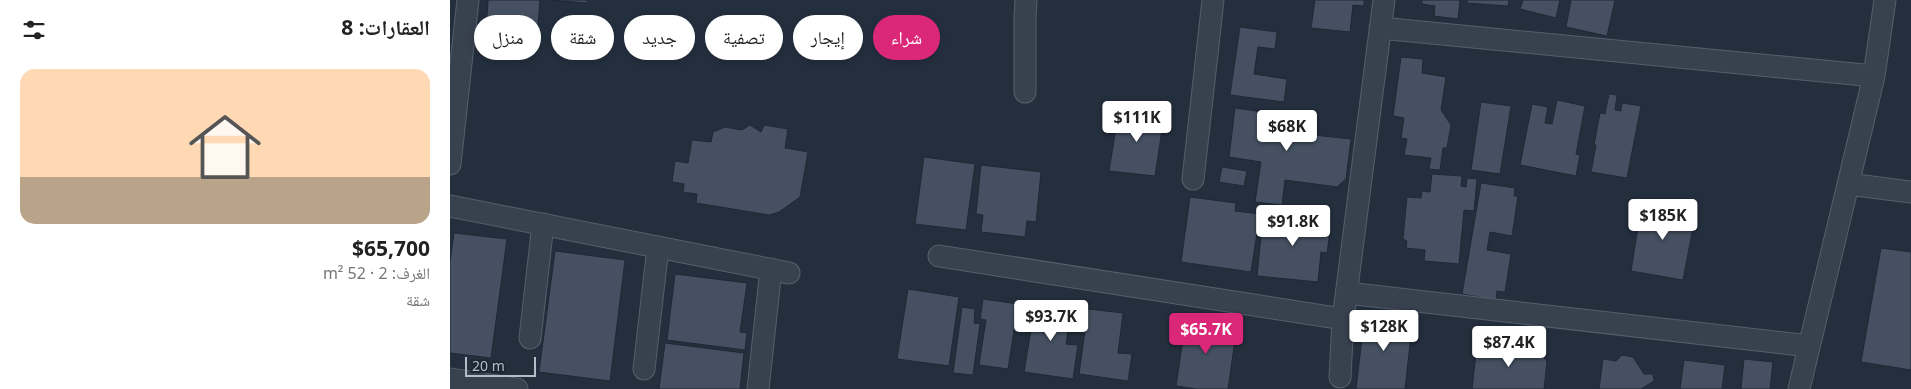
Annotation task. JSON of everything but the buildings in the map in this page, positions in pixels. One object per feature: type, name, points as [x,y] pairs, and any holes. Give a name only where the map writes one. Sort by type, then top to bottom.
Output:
[{"type":"street","points":[[450,164],[468,0]]},
{"type":"street","points":[[1025,92],[1024,17],[1026,0]]},
{"type":"street","points":[[1194,179],[1213,0]]},
{"type":"street","points":[[1340,377],[1343,319],[1384,0]]},
{"type":"street","points":[[1800,389],[1874,76],[1885,0]]},
{"type":"street","points":[[1380,28],[1874,76]]},
{"type":"street","points":[[1848,184],[1911,192]]},
{"type":"street","points":[[450,206],[780,271],[758,389]]},
{"type":"street","points":[[530,338],[543,224]]},
{"type":"street","points":[[644,369],[658,247]]},
{"type":"street","points":[[939,256],[1343,319]]},
{"type":"street","points":[[1347,293],[1809,346]]},
{"type":"street","points":[[450,379],[517,389]]}]
